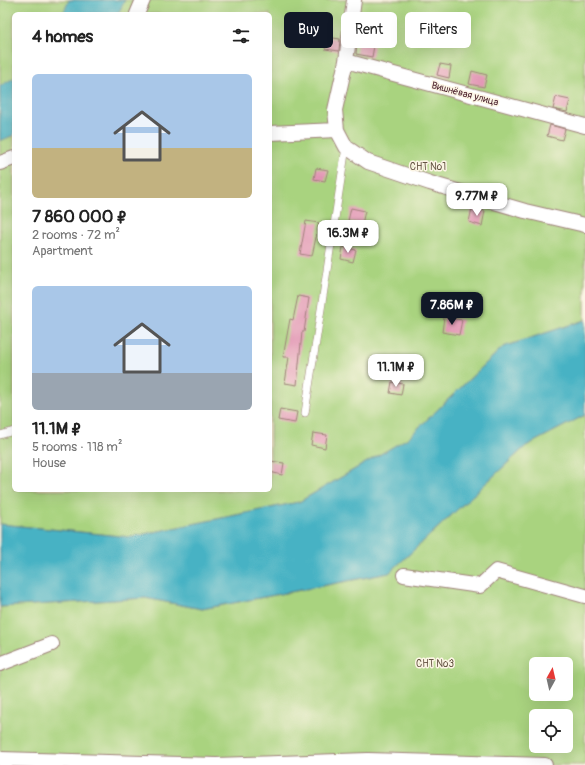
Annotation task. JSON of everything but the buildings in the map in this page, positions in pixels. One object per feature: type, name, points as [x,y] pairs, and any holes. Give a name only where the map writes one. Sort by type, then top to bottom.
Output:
[{"type":"street","points":[[138,12],[143,0]]},
{"type":"street","points":[[354,0],[346,61],[335,110],[337,130],[346,147],[368,162],[430,183],[525,211],[585,225]]},
{"type":"street","name":"Вишнёвая улица","points":[[346,61],[585,126]]},
{"type":"street","points":[[272,133],[337,130]]},
{"type":"street","points":[[0,163],[12,159]]},
{"type":"street","points":[[404,575],[480,586],[496,571],[585,596]]},
{"type":"street","points":[[0,664],[52,644]]},
{"type":"street","points":[[0,759],[216,765],[368,760],[545,765]]},
{"type":"lane","points":[[304,413],[346,147]]},
{"type":"lane","points":[[0,435],[12,431]]},
{"type":"green space","name":"СНТ №1","points":[[0,0],[585,0],[585,320],[503,347],[408,438],[299,502],[130,537],[0,524]]},
{"type":"green space","name":"СНТ №3","points":[[585,415],[585,765],[0,765],[0,607],[145,598],[202,609],[389,573],[526,446]]},
{"type":"water","points":[[69,0],[125,0],[119,12],[64,12]]},
{"type":"water","points":[[12,79],[12,136],[0,141],[0,86]]},
{"type":"water","points":[[585,320],[585,415],[526,446],[389,573],[202,609],[145,598],[0,607],[0,524],[130,537],[299,502],[408,438],[503,347]]}]
